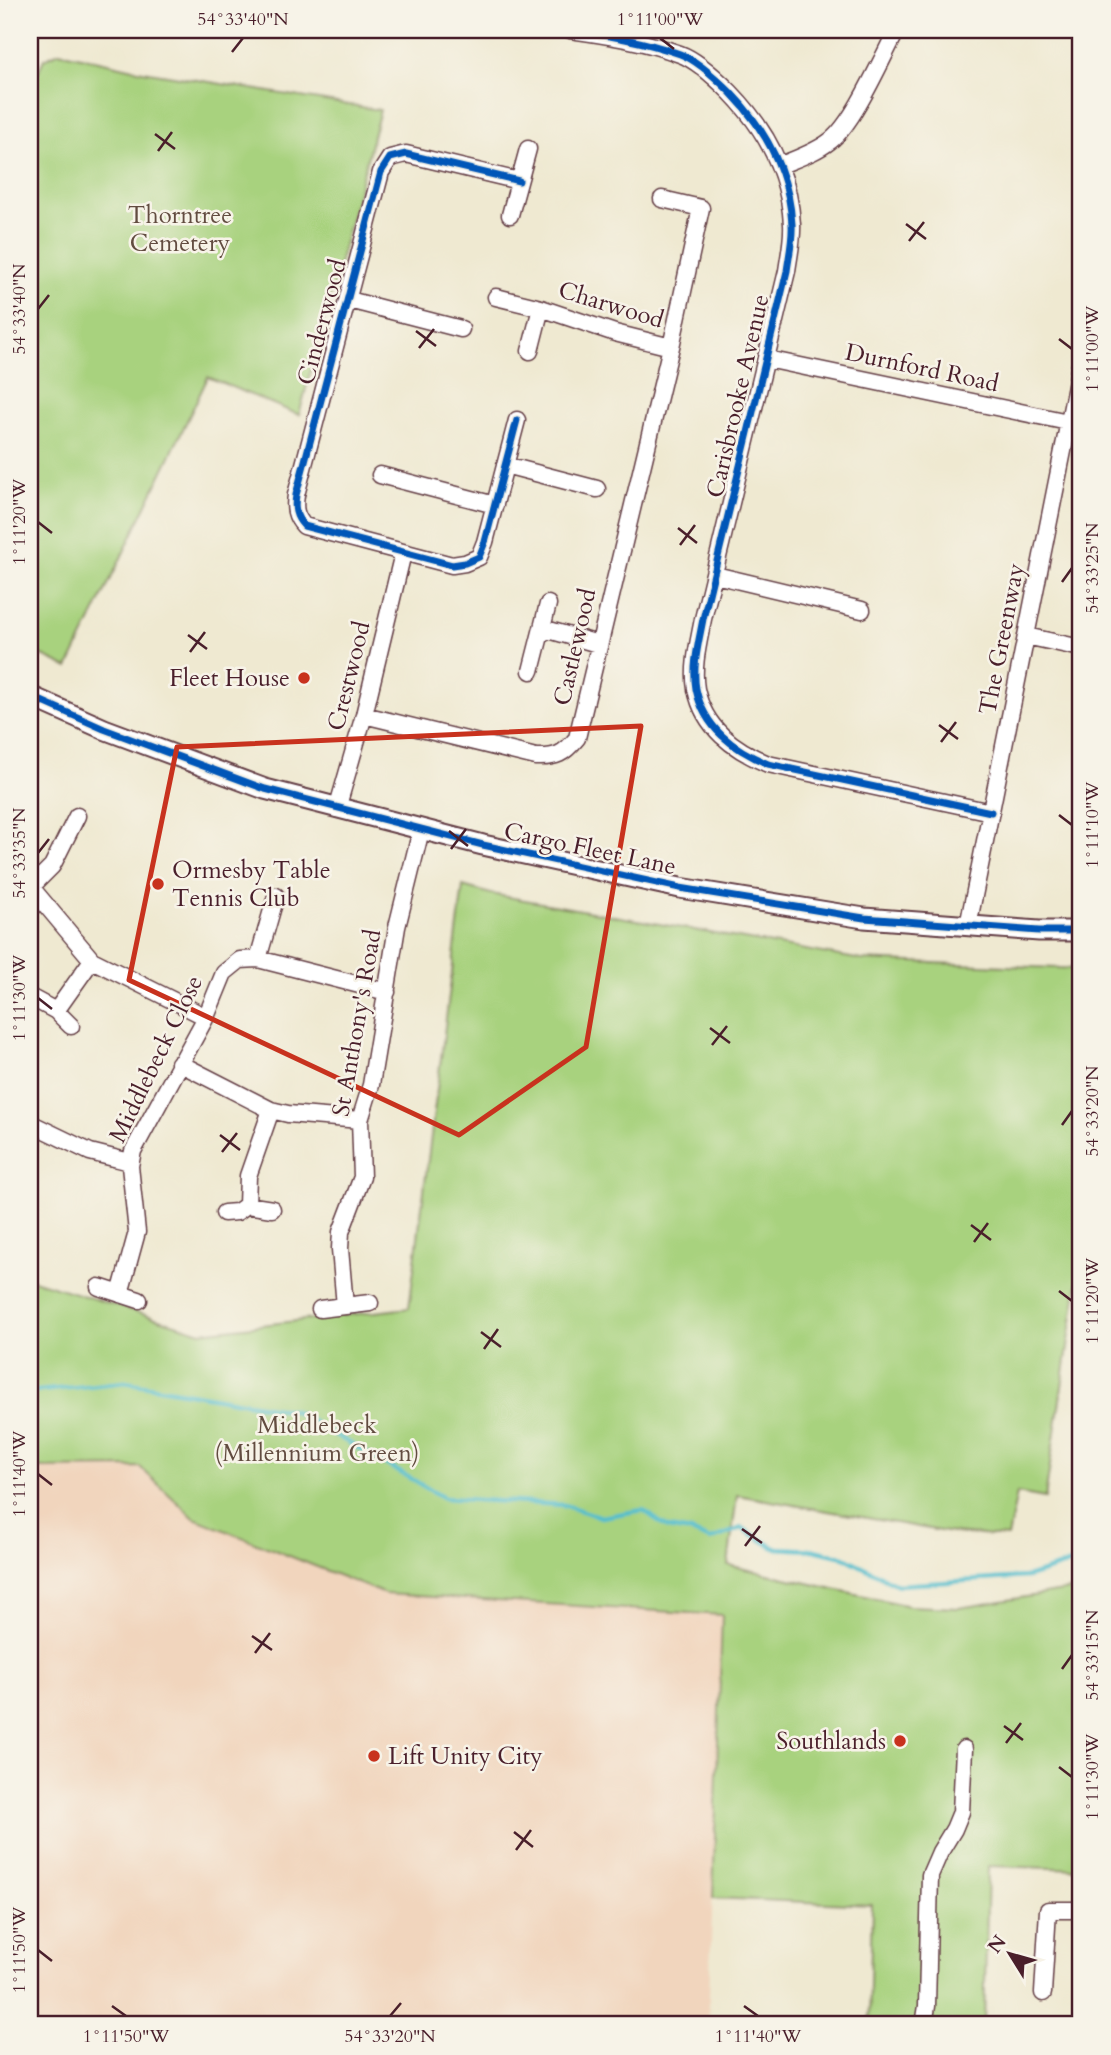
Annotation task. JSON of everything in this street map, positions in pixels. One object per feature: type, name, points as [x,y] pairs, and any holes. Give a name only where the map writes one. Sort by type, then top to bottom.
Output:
[{"type":"main road","name":"Cargo Fleet Lane","points":[[30,696],[104,729],[265,789],[421,830],[680,888],[863,918],[1081,931]]},
{"type":"street","name":"Carisbrooke Avenue","points":[[570,30],[621,37],[682,55],[720,82],[742,104],[765,134],[781,165],[789,194],[793,226],[788,271],[703,619],[696,659],[696,688],[706,715],[740,752],[768,764],[991,812]]},
{"type":"street","points":[[781,165],[832,140],[848,122],[897,30]]},
{"type":"street","points":[[510,215],[528,149]]},
{"type":"street","name":"Cinderwood","points":[[495,505],[479,557],[464,564],[452,565],[304,526],[294,506],[381,172],[390,158],[406,154],[519,181]]},
{"type":"street","name":"Castlewood","points":[[364,715],[536,757],[553,758],[566,751],[577,738],[671,346],[701,208],[662,199]]},
{"type":"street","points":[[496,297],[541,307]]},
{"type":"street","points":[[349,300],[461,329]]},
{"type":"street","name":"Charwood","points":[[530,351],[541,307],[615,333],[671,346]]},
{"type":"street","name":"Durnford Road","points":[[767,359],[1068,422]]},
{"type":"street","name":"The Greenway","points":[[968,926],[1081,361]]},
{"type":"street","points":[[380,475],[495,505],[517,420]]},
{"type":"street","points":[[505,465],[597,489]]},
{"type":"street","name":"Crestwood","points":[[337,809],[364,715],[403,553]]},
{"type":"street","points":[[715,575],[862,610]]},
{"type":"street","points":[[531,671],[548,604]]},
{"type":"street","points":[[542,628],[598,644]]},
{"type":"street","points":[[1026,636],[1081,648]]},
{"type":"street","points":[[77,816],[52,866],[30,887],[92,960],[206,1017]]},
{"type":"street","name":"St Anthony's Road","points":[[345,1306],[341,1231],[362,1177],[360,1120],[371,1085],[397,927],[421,830]]},
{"type":"street","points":[[276,896],[258,959],[387,992]]},
{"type":"street","name":"Middlebeck Close","points":[[120,1294],[137,1232],[130,1162],[133,1151],[206,1017],[224,973],[230,965],[240,960],[258,959]]},
{"type":"street","points":[[56,1011],[92,960]]},
{"type":"street","points":[[30,997],[56,1011],[71,1026]]},
{"type":"street","points":[[179,1063],[271,1110],[360,1120]]},
{"type":"street","points":[[247,1205],[248,1176],[271,1110]]},
{"type":"street","name":"Middlebeck Close","points":[[30,1123],[82,1149],[130,1162]]},
{"type":"street","points":[[224,1213],[237,1212],[247,1205],[272,1209]]},
{"type":"street","points":[[99,1287],[139,1300]]},
{"type":"street","points":[[320,1309],[370,1303]]},
{"type":"street","points":[[924,2025],[927,2006],[930,1875],[961,1812],[964,1749]]},
{"type":"street","points":[[1043,1993],[1048,1910],[1081,1910]]},
{"type":"highlighted area","points":[[641,726],[586,1047],[459,1135],[129,980],[177,747]]},
{"type":"shaded area","name":"Lift Unity City","points":[[140,1467],[194,1518],[385,1594],[723,1615],[708,2025],[30,2025],[30,1468]]},
{"type":"green space","name":"Thorntree Cemetery","points":[[59,52],[143,71],[380,110],[299,415],[208,377],[68,668],[30,650],[30,195],[34,186],[30,184],[30,90],[44,59]]},
{"type":"green space","name":"Middlebeck (Millennium Green)","points":[[463,886],[491,894],[862,960],[1081,969],[1081,1262],[1045,1498],[1017,1493],[1008,1537],[952,1533],[737,1495],[728,1565],[909,1606],[959,1608],[1081,1588],[1081,1869],[988,1866],[984,2025],[869,2025],[872,1905],[713,1898],[722,1615],[385,1594],[194,1518],[140,1467],[30,1468],[30,1279],[201,1332],[409,1308]]},
{"type":"waterway","points":[[30,1392],[125,1382],[294,1411],[444,1498],[564,1505],[601,1517],[643,1510],[668,1528],[691,1532],[710,1540],[742,1528],[775,1548],[814,1550],[844,1557],[898,1585],[1027,1577],[1081,1560]]},
{"type":"cycle path","points":[[570,30],[666,49],[686,57],[706,70],[743,106],[765,136],[781,169],[790,205],[792,236],[787,271],[696,654],[696,689],[706,715],[713,726],[732,744],[768,764],[991,812]]},
{"type":"cycle path","points":[[517,420],[479,557],[452,565],[304,526],[297,515],[296,495],[381,172],[390,158],[406,154],[519,181]]},
{"type":"cycle path","points":[[30,696],[104,729],[265,789],[483,845],[680,888],[864,918],[1039,931],[1081,931]]},
{"type":"place","name":"Fleet House","points":[[304,678]]},
{"type":"place","name":"Ormesby Table Tennis Club","points":[[158,884]]},
{"type":"place","name":"Southlands","points":[[900,1741]]},
{"type":"place","name":"Lift Unity City","points":[[374,1756]]}]
